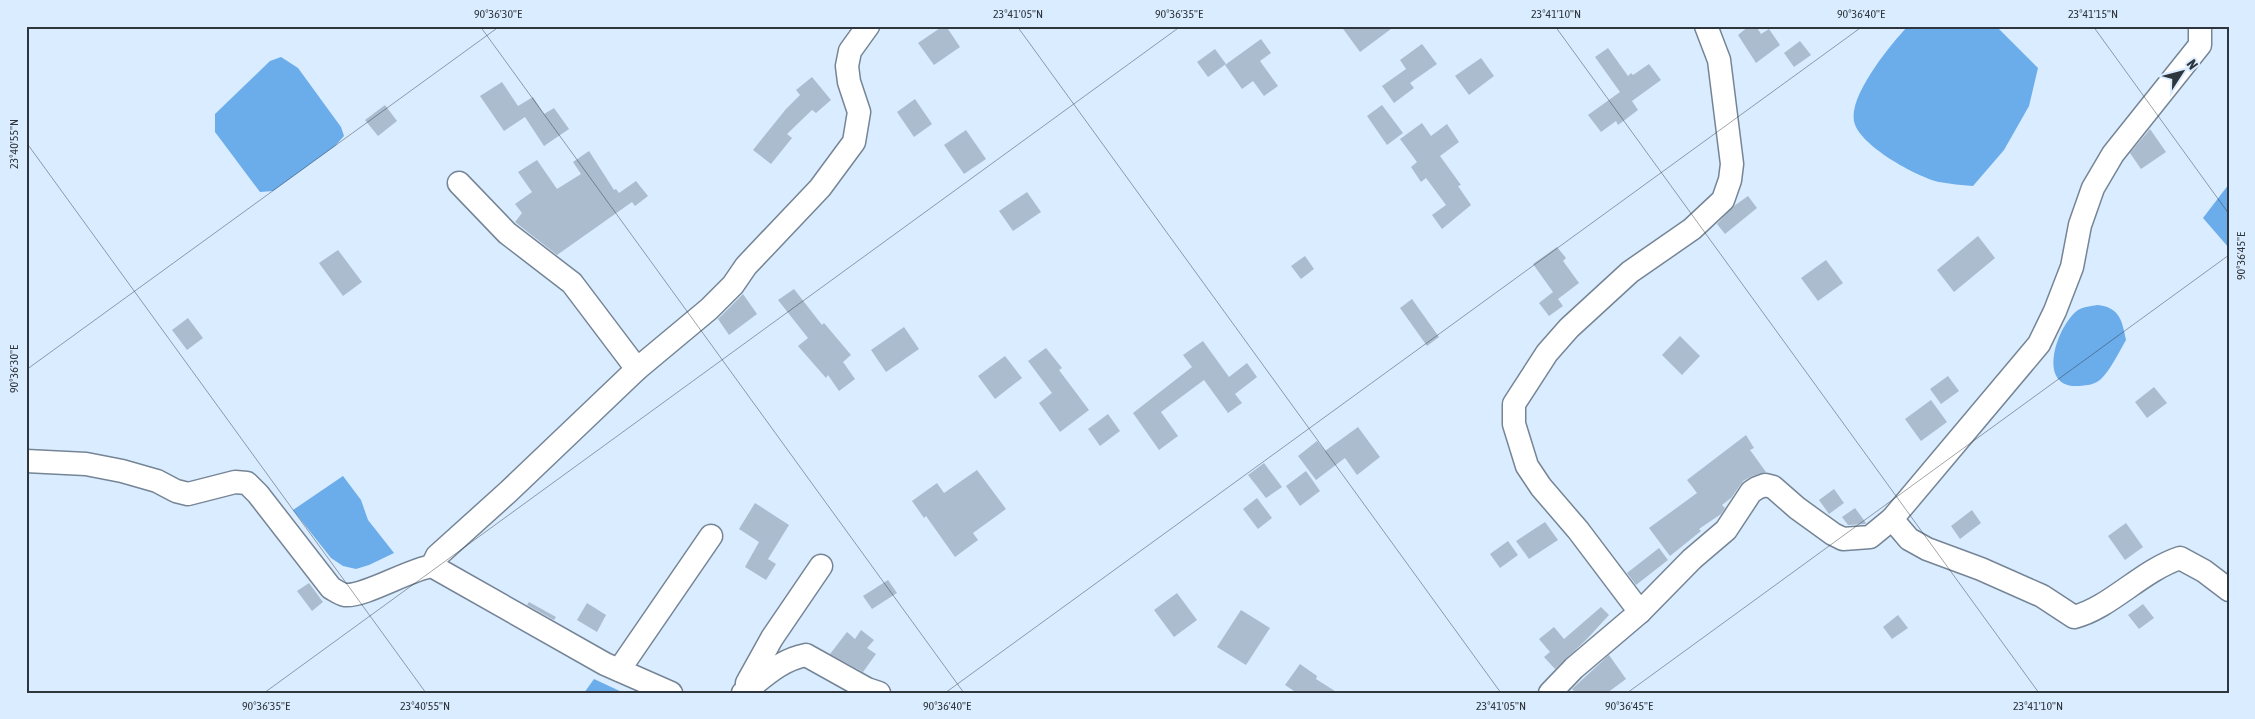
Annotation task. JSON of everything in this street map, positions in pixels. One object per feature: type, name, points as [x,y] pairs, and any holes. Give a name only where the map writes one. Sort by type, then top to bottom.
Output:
[{"type":"street","points":[[432,566],[437,556],[508,492],[637,369],[709,309],[733,285],[746,266],[820,188],[854,142],[859,112],[849,82],[847,66],[850,51],[868,26]]},
{"type":"street","points":[[1640,612],[1578,530],[1541,487],[1527,466],[1514,424],[1514,404],[1547,353],[1569,328],[1630,272],[1692,228],[1723,200],[1730,180],[1732,164],[1719,60],[1706,26]]},
{"type":"street","points":[[1550,693],[1574,668],[1640,612],[1692,559],[1726,530],[1751,492],[1765,485],[1773,487],[1797,508],[1843,539],[1870,537],[1892,519],[2039,344],[2055,311],[2072,267],[2080,226],[2093,188],[2114,154],[2200,46],[2200,26]]},
{"type":"street","points":[[459,183],[507,233],[572,283],[637,369]]},
{"type":"street","points":[[26,461],[86,464],[122,471],[157,481],[176,491],[188,494],[231,485],[235,482],[247,483],[258,494],[331,588],[346,595],[364,591],[411,571],[432,566],[620,670],[671,693]]},
{"type":"street","points":[[1892,519],[1909,539],[1927,549],[1981,569],[2042,596],[2074,617],[2086,614],[2133,582],[2168,562],[2180,558],[2204,571],[2229,590]]},
{"type":"street","points":[[620,670],[711,536]]},
{"type":"street","points":[[742,693],[772,638],[822,566]]},
{"type":"street","points":[[742,693],[772,669],[790,658],[806,655],[867,689],[879,693]]},
{"type":"water","points":[[1908,26],[1996,26],[2038,68],[2029,106],[2004,150],[1973,186],[1939,182],[1903,167],[1877,150],[1866,140],[1854,121],[1854,110],[1864,84],[1882,57]]},
{"type":"water","points":[[281,57],[298,68],[341,127],[344,136],[335,146],[273,191],[260,192],[215,132],[215,114],[270,61]]},
{"type":"water","points":[[2229,184],[2229,248],[2203,218]]},
{"type":"water","points":[[2097,305],[2111,309],[2119,316],[2126,340],[2115,360],[2101,379],[2091,384],[2079,386],[2065,384],[2057,378],[2054,367],[2057,341],[2070,318],[2078,310]]},
{"type":"water","points":[[343,476],[361,500],[368,520],[394,553],[356,569],[343,566],[331,558],[293,510]]},
{"type":"water","points":[[594,679],[624,693],[584,693]]},
{"type":"building","points":[[943,26],[946,26],[960,47],[934,65],[918,43]]},
{"type":"building","points":[[1341,26],[1395,26],[1360,52]]},
{"type":"building","points":[[1749,26],[1756,26],[1761,34],[1769,29],[1780,45],[1756,63],[1738,35]]},
{"type":"building","points":[[1261,39],[1271,53],[1260,61],[1278,86],[1264,96],[1253,81],[1242,89],[1225,65]]},
{"type":"building","points":[[1800,41],[1811,55],[1794,67],[1784,53]]},
{"type":"building","points":[[1422,44],[1437,64],[1410,83],[1414,88],[1394,103],[1382,86],[1406,69],[1400,60]]},
{"type":"building","points":[[1608,48],[1628,76],[1631,73],[1633,75],[1649,64],[1661,80],[1632,101],[1638,110],[1618,125],[1616,121],[1601,132],[1588,115],[1620,92],[1595,57]]},
{"type":"building","points":[[1215,49],[1226,64],[1208,77],[1197,62]]},
{"type":"building","points":[[1481,58],[1494,76],[1469,95],[1455,76]]},
{"type":"building","points":[[812,77],[831,100],[816,113],[812,110],[787,134],[792,138],[771,164],[753,150],[786,109],[800,95],[796,90]]},
{"type":"building","points":[[502,82],[518,106],[533,97],[544,114],[554,108],[569,129],[544,146],[525,117],[504,131],[480,96]]},
{"type":"building","points":[[915,99],[932,124],[914,137],[897,112]]},
{"type":"building","points":[[385,105],[397,121],[378,136],[365,120]]},
{"type":"building","points":[[1382,105],[1403,133],[1387,145],[1367,116]]},
{"type":"building","points":[[1422,123],[1431,136],[1447,124],[1459,142],[1440,156],[1461,185],[1458,186],[1471,205],[1442,229],[1432,215],[1446,205],[1426,178],[1421,182],[1411,167],[1417,162],[1400,139]]},
{"type":"building","points":[[2150,129],[2166,152],[2141,169],[2130,153]]},
{"type":"building","points":[[966,130],[986,159],[964,174],[944,145]]},
{"type":"building","points":[[589,151],[614,190],[616,189],[619,193],[636,181],[648,196],[635,206],[632,202],[557,255],[515,222],[522,213],[515,204],[532,192],[518,172],[537,160],[557,189],[581,174],[573,162]]},
{"type":"building","points":[[1027,192],[1041,212],[1013,231],[999,211]]},
{"type":"building","points":[[1748,196],[1757,208],[1725,234],[1717,224],[1734,206]]},
{"type":"building","points":[[1978,236],[1995,258],[1954,292],[1937,270]]},
{"type":"building","points":[[1557,247],[1566,258],[1563,261],[1579,283],[1558,299],[1563,306],[1549,316],[1539,303],[1553,292],[1533,264]]},
{"type":"building","points":[[338,250],[362,282],[343,296],[319,263]]},
{"type":"building","points":[[1305,256],[1314,269],[1301,279],[1291,266]]},
{"type":"building","points":[[1826,260],[1843,283],[1818,301],[1801,278]]},
{"type":"building","points":[[794,289],[822,325],[824,323],[851,355],[843,362],[855,379],[839,391],[828,375],[826,378],[798,346],[808,338],[778,300]]},
{"type":"building","points":[[743,294],[757,314],[729,335],[718,319]]},
{"type":"building","points":[[1412,299],[1439,337],[1427,346],[1400,308]]},
{"type":"building","points":[[188,318],[203,338],[187,350],[172,330]]},
{"type":"building","points":[[904,327],[919,349],[886,372],[871,350]]},
{"type":"building","points":[[1680,336],[1700,356],[1682,375],[1662,355]]},
{"type":"building","points":[[1203,341],[1229,377],[1247,363],[1257,377],[1235,394],[1242,403],[1228,413],[1204,380],[1161,412],[1178,436],[1159,450],[1133,413],[1192,367],[1183,355]]},
{"type":"building","points":[[1046,348],[1062,368],[1059,370],[1089,410],[1060,432],[1039,403],[1052,393],[1028,361]]},
{"type":"building","points":[[1005,356],[1022,378],[995,399],[978,376]]},
{"type":"building","points":[[1948,376],[1959,391],[1941,404],[1930,389]]},
{"type":"building","points":[[2154,387],[2167,403],[2147,418],[2135,402]]},
{"type":"building","points":[[1931,400],[1947,422],[1921,441],[1905,419]]},
{"type":"building","points":[[1108,414],[1120,431],[1100,446],[1088,429]]},
{"type":"building","points":[[1358,427],[1380,457],[1357,475],[1345,458],[1316,480],[1298,456],[1317,441],[1325,451]]},
{"type":"building","points":[[1746,435],[1754,448],[1750,450],[1766,472],[1743,481],[1731,498],[1722,505],[1725,508],[1721,514],[1699,529],[1701,531],[1670,556],[1649,528],[1697,493],[1687,480]]},
{"type":"building","points":[[1264,463],[1282,487],[1266,498],[1248,475]]},
{"type":"building","points":[[977,470],[1006,509],[973,533],[978,540],[955,557],[926,516],[924,518],[912,501],[937,483],[944,493]]},
{"type":"building","points":[[1306,471],[1320,491],[1300,506],[1286,486]]},
{"type":"building","points":[[1834,489],[1844,503],[1829,514],[1819,500]]},
{"type":"building","points":[[1257,498],[1272,518],[1258,529],[1243,509]]},
{"type":"building","points":[[755,503],[789,525],[768,559],[776,564],[766,580],[745,567],[759,542],[739,529]]},
{"type":"building","points":[[1855,508],[1865,524],[1848,525],[1842,517]]},
{"type":"building","points":[[1972,510],[1981,523],[1960,539],[1951,526]]},
{"type":"building","points":[[1545,522],[1558,540],[1529,559],[1516,541]]},
{"type":"building","points":[[2126,523],[2143,547],[2125,560],[2108,536]]},
{"type":"building","points":[[1508,541],[1518,555],[1500,568],[1490,554]]},
{"type":"building","points":[[1659,548],[1668,560],[1636,585],[1627,573]]},
{"type":"building","points":[[888,580],[897,593],[872,609],[863,596]]},
{"type":"building","points":[[309,583],[323,602],[312,611],[297,591]]},
{"type":"building","points":[[1177,593],[1197,620],[1174,637],[1154,610]]},
{"type":"building","points":[[529,602],[556,617],[554,620],[527,605]]},
{"type":"building","points":[[587,603],[606,615],[597,632],[577,620]]},
{"type":"building","points":[[2143,604],[2154,618],[2139,629],[2128,615]]},
{"type":"building","points":[[1601,607],[1609,615],[1555,669],[1544,657],[1550,652],[1539,639],[1554,627],[1564,639]]},
{"type":"building","points":[[1241,610],[1270,628],[1246,665],[1217,647]]},
{"type":"building","points":[[1898,615],[1908,628],[1892,639],[1883,627]]},
{"type":"building","points":[[861,630],[874,640],[867,648],[876,654],[863,672],[830,654],[847,632],[855,639]]},
{"type":"building","points":[[1609,655],[1626,679],[1607,693],[1576,693],[1572,689]]},
{"type":"building","points":[[1300,664],[1317,676],[1316,679],[1338,693],[1297,693],[1285,685]]}]
